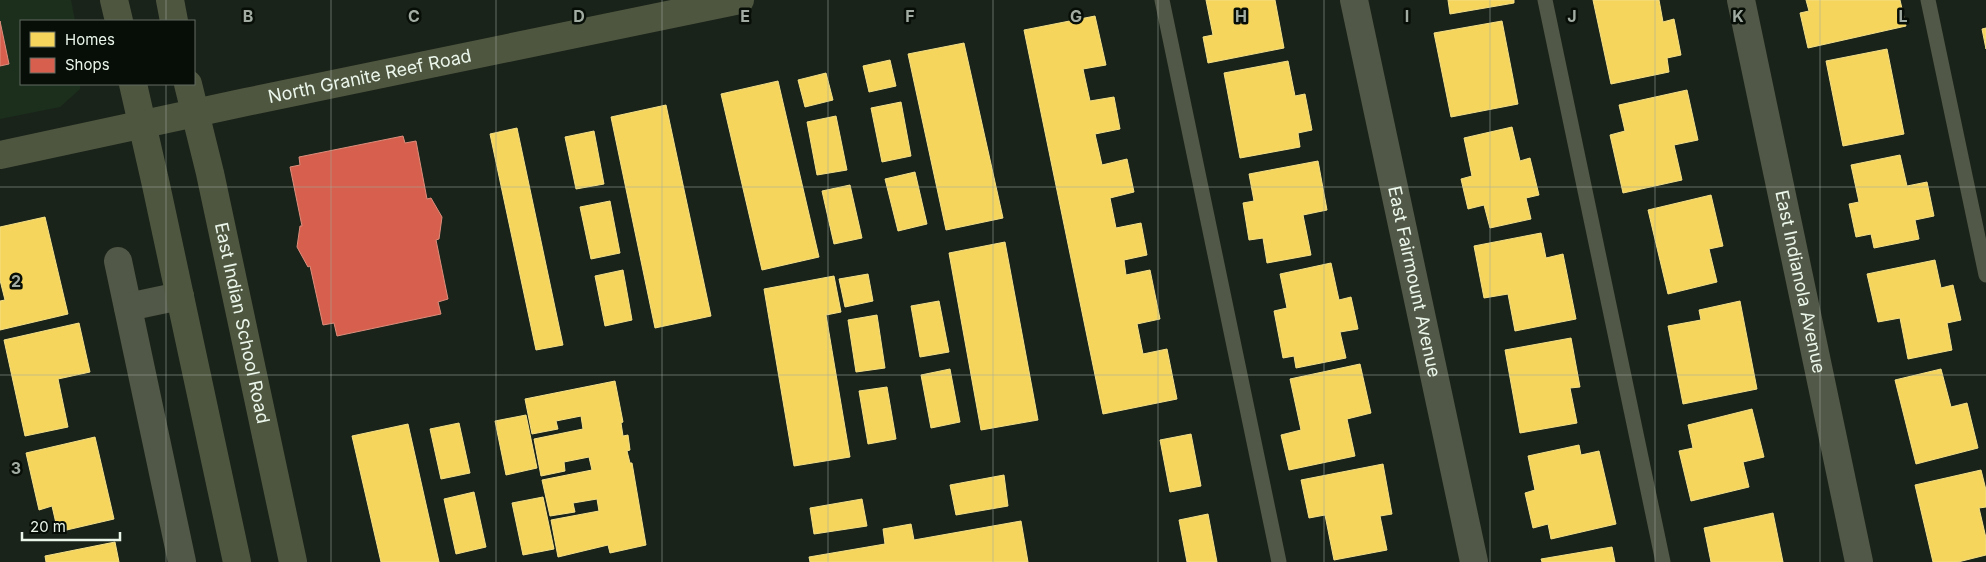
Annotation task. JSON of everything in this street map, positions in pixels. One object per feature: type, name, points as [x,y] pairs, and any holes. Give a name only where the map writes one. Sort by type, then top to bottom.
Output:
[{"type":"main road","points":[[114,0],[119,20]]},
{"type":"main road","points":[[170,0],[174,20]]},
{"type":"main road","name":"North Granite Reef Road","points":[[0,155],[730,1]]},
{"type":"main road","points":[[133,85],[238,562]]},
{"type":"main road","name":"East Indian School Road","points":[[188,85],[210,173],[293,562]]},
{"type":"street","name":"East Fairmount Avenue","points":[[1354,0],[1474,562]]},
{"type":"street","name":"East Indianola Avenue","points":[[1742,0],[1859,562]]},
{"type":"street","points":[[118,261],[182,562]]},
{"type":"street","points":[[128,306],[180,296]]},
{"type":"lane","points":[[1162,0],[1279,562]]},
{"type":"lane","points":[[1545,0],[1663,562]]},
{"type":"lane","points":[[1928,0],[1986,275]]},
{"type":"shaded area","points":[[0,0],[71,0],[75,20],[20,20],[20,85],[80,85],[80,89],[60,107],[0,119]]},
{"type":"building: Homes","points":[[1206,0],[1275,0],[1284,48],[1208,63],[1203,37],[1213,35]]},
{"type":"building: Homes","points":[[1448,0],[1514,0],[1514,3],[1450,14]]},
{"type":"building: Homes","points":[[1593,0],[1659,0],[1663,22],[1674,19],[1681,55],[1667,58],[1669,72],[1611,84]]},
{"type":"building: Homes","points":[[1806,0],[1900,0],[1906,26],[1808,48],[1800,13],[1809,11]]},
{"type":"building: Homes","points":[[1095,16],[1106,65],[1083,69],[1090,101],[1114,97],[1120,129],[1095,134],[1102,165],[1127,159],[1134,192],[1110,198],[1116,228],[1141,223],[1147,255],[1124,260],[1126,275],[1150,270],[1160,319],[1137,324],[1143,354],[1167,349],[1177,399],[1103,414],[1024,30]]},
{"type":"building: Homes","points":[[1502,21],[1518,104],[1451,117],[1434,33]]},
{"type":"building: Homes","points":[[1986,28],[1986,49],[1982,29]]},
{"type":"building: Homes","points":[[964,43],[1003,218],[946,230],[908,54]]},
{"type":"building: Homes","points":[[1887,49],[1904,134],[1843,146],[1826,61]]},
{"type":"building: Homes","points":[[890,60],[896,86],[869,92],[863,66]]},
{"type":"building: Homes","points":[[1288,61],[1295,96],[1305,94],[1312,130],[1298,133],[1300,147],[1240,158],[1224,73]]},
{"type":"building: Homes","points":[[826,73],[833,100],[805,107],[798,80]]},
{"type":"building: Homes","points":[[778,81],[819,257],[762,270],[721,94]]},
{"type":"building: Homes","points":[[1687,90],[1698,140],[1674,145],[1682,180],[1623,193],[1610,135],[1625,131],[1619,105]]},
{"type":"building: Homes","points":[[901,102],[911,156],[882,162],[871,108]]},
{"type":"building: Homes","points":[[666,105],[711,316],[655,328],[611,117]]},
{"type":"building: Homes","points":[[836,116],[847,170],[817,175],[807,122]]},
{"type":"building: Homes","points":[[1512,127],[1520,161],[1530,158],[1539,195],[1526,198],[1531,219],[1490,228],[1484,205],[1468,209],[1461,179],[1472,176],[1464,138]]},
{"type":"building: Homes","points":[[517,128],[563,345],[536,350],[490,134]]},
{"type":"building: Homes","points":[[594,131],[604,184],[576,189],[565,137]]},
{"type":"building: Homes","points":[[1900,155],[1907,186],[1927,182],[1934,216],[1915,220],[1919,239],[1874,248],[1871,234],[1856,237],[1849,204],[1859,202],[1851,165]]},
{"type":"building: Homes","points":[[1318,161],[1327,210],[1303,215],[1311,255],[1267,263],[1263,238],[1249,240],[1243,203],[1254,201],[1249,174]]},
{"type":"building: Homes","points":[[915,172],[927,224],[898,231],[885,179]]},
{"type":"building: Homes","points":[[850,185],[862,238],[834,244],[822,191]]},
{"type":"building: Homes","points":[[1711,195],[1723,246],[1709,249],[1717,282],[1668,294],[1648,210]]},
{"type":"building: Homes","points":[[610,201],[620,253],[591,259],[580,207]]},
{"type":"building: Homes","points":[[45,217],[68,314],[0,330],[0,301],[5,300],[0,280],[0,227]]},
{"type":"building: Homes","points":[[1541,233],[1546,258],[1563,254],[1576,319],[1515,331],[1508,294],[1484,298],[1474,246]]},
{"type":"building: Homes","points":[[1005,242],[1038,420],[981,430],[949,253]]},
{"type":"building: Homes","points":[[1935,260],[1941,288],[1953,285],[1961,320],[1947,323],[1952,350],[1908,359],[1900,318],[1878,322],[1867,274]]},
{"type":"building: Homes","points":[[1331,263],[1339,300],[1351,297],[1358,329],[1340,332],[1346,358],[1296,368],[1294,356],[1283,358],[1274,311],[1287,308],[1280,274]]},
{"type":"building: Homes","points":[[623,270],[632,320],[605,326],[595,276]]},
{"type":"building: Homes","points":[[868,274],[873,301],[845,307],[839,279]]},
{"type":"building: Homes","points":[[834,276],[841,312],[826,315],[850,457],[794,466],[764,289]]},
{"type":"building: Homes","points":[[939,301],[949,352],[920,357],[911,306]]},
{"type":"building: Homes","points":[[1740,301],[1757,389],[1683,404],[1668,326],[1701,320],[1699,310]]},
{"type":"building: Homes","points":[[877,315],[885,368],[856,372],[848,320]]},
{"type":"building: Homes","points":[[79,323],[90,372],[58,379],[68,427],[25,436],[4,340]]},
{"type":"building: Homes","points":[[1571,338],[1580,387],[1570,388],[1577,423],[1520,433],[1505,350]]},
{"type":"building: Homes","points":[[1360,364],[1371,413],[1347,419],[1355,456],[1289,470],[1281,435],[1301,430],[1290,379]]},
{"type":"building: Homes","points":[[950,369],[960,422],[931,428],[921,375]]},
{"type":"building: Homes","points":[[1941,369],[1951,407],[1967,403],[1978,448],[1916,464],[1895,380]]},
{"type":"building: Homes","points":[[615,381],[623,422],[621,423],[623,436],[628,435],[630,450],[627,451],[630,463],[632,463],[646,545],[610,553],[608,545],[558,557],[551,520],[599,511],[597,499],[573,503],[575,512],[550,516],[542,480],[592,470],[589,457],[564,462],[565,471],[541,476],[534,439],[583,429],[581,416],[556,421],[558,429],[532,434],[525,399]]},
{"type":"building: Homes","points":[[887,387],[896,439],[868,444],[859,391]]},
{"type":"building: Homes","points":[[1752,409],[1764,457],[1743,462],[1749,487],[1691,501],[1679,451],[1693,448],[1688,425]]},
{"type":"building: Homes","points":[[526,415],[537,468],[506,475],[495,421]]},
{"type":"building: Homes","points":[[459,423],[470,473],[441,479],[430,429]]},
{"type":"building: Homes","points":[[408,424],[439,562],[381,562],[352,436]]},
{"type":"building: Homes","points":[[1191,434],[1201,486],[1170,492],[1160,440]]},
{"type":"building: Homes","points":[[95,437],[114,519],[58,532],[52,506],[39,510],[26,453]]},
{"type":"building: Homes","points":[[1579,445],[1581,455],[1599,451],[1616,524],[1551,539],[1548,524],[1533,528],[1525,493],[1535,490],[1528,456]]},
{"type":"building: Homes","points":[[1383,464],[1392,514],[1380,516],[1387,550],[1334,560],[1325,515],[1309,518],[1301,480]]},
{"type":"building: Homes","points":[[1981,470],[1986,490],[1986,507],[1979,508],[1986,538],[1986,555],[1958,562],[1933,562],[1915,485]]},
{"type":"building: Homes","points":[[1004,475],[1008,506],[956,515],[950,485]]},
{"type":"building: Homes","points":[[474,492],[486,547],[456,554],[444,499]]},
{"type":"building: Homes","points":[[543,497],[554,549],[523,555],[512,503]]},
{"type":"building: Homes","points":[[862,499],[867,526],[814,534],[810,508]]},
{"type":"building: Homes","points":[[1773,513],[1783,562],[1711,562],[1704,528]]},
{"type":"building: Homes","points":[[1208,514],[1217,562],[1187,562],[1179,520]]},
{"type":"building: Homes","points":[[1021,521],[1028,562],[810,562],[809,557],[885,544],[883,529],[911,524],[914,540]]},
{"type":"building: Homes","points":[[115,542],[119,562],[46,562],[45,556]]},
{"type":"building: Homes","points":[[1612,547],[1615,562],[1542,562],[1541,559]]},
{"type":"building: Shops","points":[[0,21],[9,64],[0,66]]},
{"type":"building: Shops","points":[[403,136],[405,143],[416,141],[427,199],[431,198],[442,217],[439,239],[436,240],[448,299],[438,302],[441,314],[337,336],[334,323],[323,325],[310,266],[308,267],[297,247],[300,226],[302,226],[290,167],[300,165],[299,157]]}]
